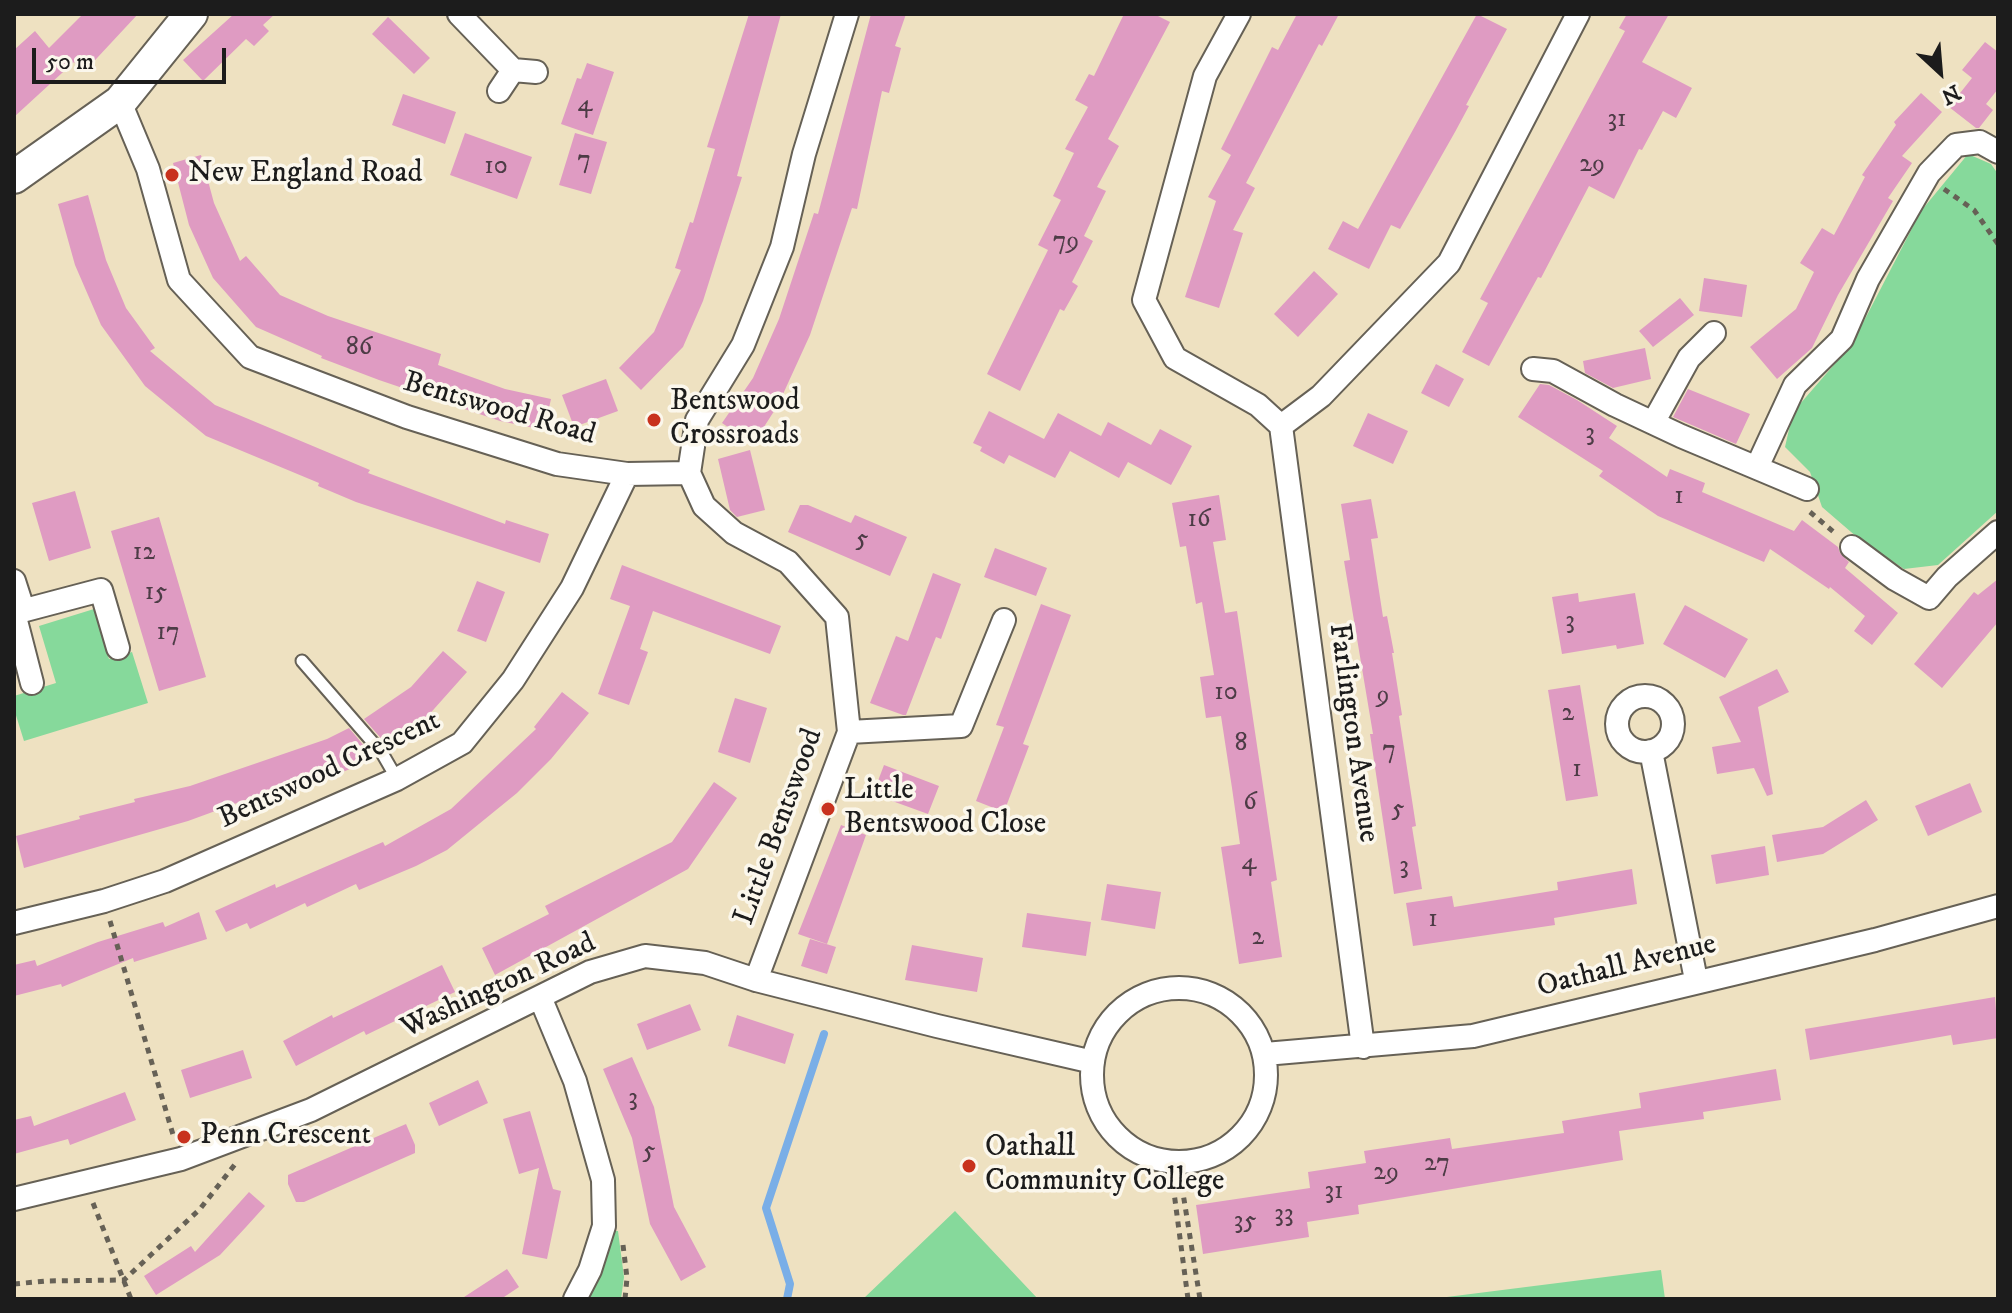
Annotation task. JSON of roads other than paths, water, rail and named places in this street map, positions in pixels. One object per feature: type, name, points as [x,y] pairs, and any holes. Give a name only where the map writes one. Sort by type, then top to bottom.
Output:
[{"type":"street","points":[[14,177],[120,102],[191,14]]},
{"type":"street","points":[[689,473],[697,420],[743,345],[782,247],[804,154],[847,14]]},
{"type":"street","points":[[1239,14],[1205,76],[1144,300],[1175,358],[1258,405],[1281,426],[1321,396],[1449,263],[1578,14]]},
{"type":"street","points":[[465,16],[524,71],[499,91]]},
{"type":"street","name":"Bentswood Road","points":[[120,102],[148,169],[179,280],[250,357],[407,417],[557,464],[627,474],[689,473]]},
{"type":"street","points":[[1757,467],[1795,385],[1842,339],[1868,279],[1926,178],[1956,145],[1980,142],[1998,152]]},
{"type":"street","points":[[1653,423],[1689,358],[1714,333]]},
{"type":"street","points":[[1533,369],[1553,371],[1653,423],[1807,489]]},
{"type":"street","name":"Farlington Avenue","points":[[1281,426],[1363,1047]]},
{"type":"street","name":"Little Bentswood","points":[[689,473],[704,506],[734,533],[788,562],[837,617],[849,732],[756,980]]},
{"type":"street","name":"Bentswood Crescent","points":[[14,923],[104,901],[165,881],[397,779],[462,743],[513,680],[572,588],[627,474]]},
{"type":"street","points":[[1852,547],[1895,579],[1929,598],[1947,577],[1998,532]]},
{"type":"street","points":[[14,581],[23,609]]},
{"type":"street","points":[[32,683],[14,613],[23,609],[101,590],[118,648]]},
{"type":"street","points":[[849,732],[961,726],[1004,620]]},
{"type":"street","points":[[1651,751],[1696,980]]},
{"type":"street","name":"Oathall Avenue","points":[[1265,1054],[1473,1036],[1696,980],[1875,940],[1998,906]]},
{"type":"street","name":"Washington Road","points":[[14,1199],[181,1159],[311,1110],[590,972],[645,956],[705,963],[756,980],[1021,1047],[1093,1062]]},
{"type":"street","points":[[1176,987],[1206,991],[1232,1005],[1253,1027],[1265,1054],[1267,1082],[1260,1109],[1245,1133],[1223,1150],[1197,1160],[1161,1162],[1142,1154],[1119,1138],[1102,1116],[1093,1089],[1093,1062],[1102,1033],[1121,1009],[1146,993],[1176,987]]},
{"type":"street","points":[[540,997],[575,1081],[603,1180],[604,1226],[590,1270],[575,1299]]},
{"type":"lane","points":[[302,661],[382,753],[397,779]]},
{"type":"waterway","points":[[787,1299],[790,1284],[766,1208],[824,1034]]},
{"type":"place","name":"New England Road","points":[[172,175]]},
{"type":"place","name":"Bentswood Crossroads","points":[[654,420]]},
{"type":"place","name":"Little Bentswood Close","points":[[828,809]]},
{"type":"place","name":"Penn Crescent","points":[[184,1137]]},
{"type":"place","name":"Oathall Community College","points":[[969,1166]]}]
